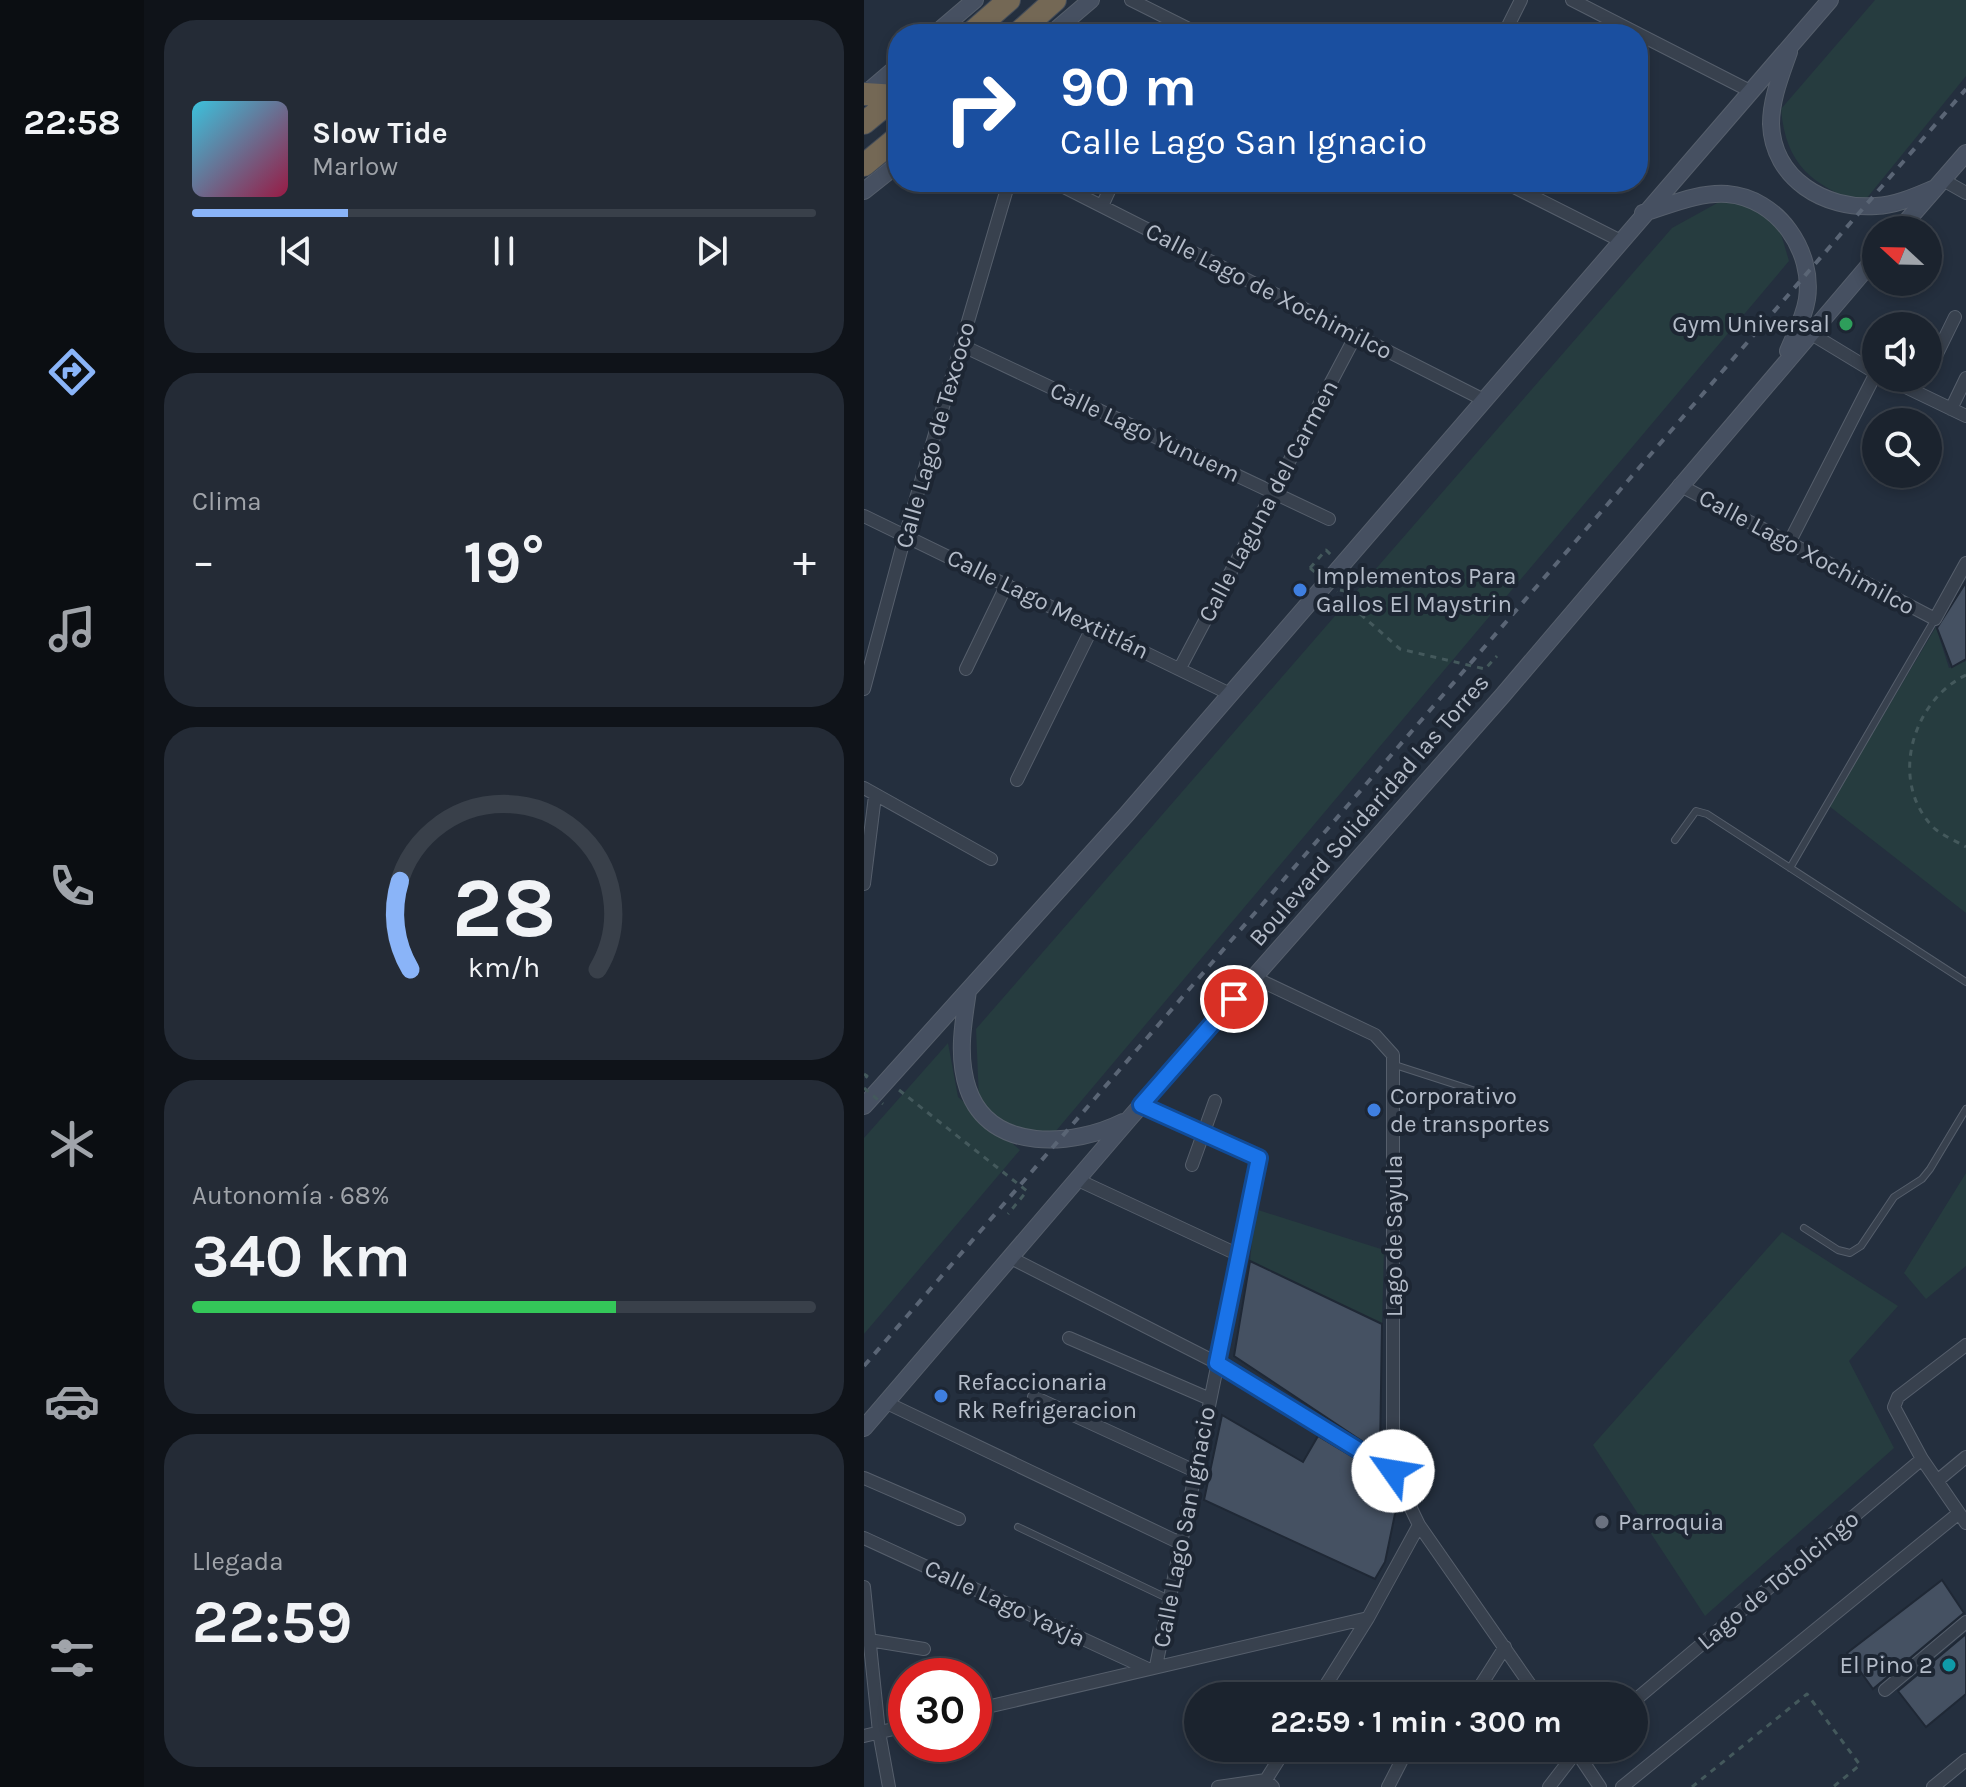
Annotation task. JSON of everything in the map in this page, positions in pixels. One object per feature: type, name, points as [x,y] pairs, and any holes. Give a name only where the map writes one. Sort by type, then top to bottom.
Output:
[{"type":"highway","points":[[981,24],[1009,0]]},
{"type":"highway","points":[[1028,24],[1055,0]]},
{"type":"highway","points":[[865,94],[888,95]]},
{"type":"highway","points":[[864,123],[888,103]]},
{"type":"highway","points":[[864,167],[888,146]]},
{"type":"highway","points":[[864,167],[888,168]]},
{"type":"main road","points":[[947,24],[975,0]]},
{"type":"main road","points":[[1063,24],[1091,0]]},
{"type":"main road","points":[[864,1106],[1230,694],[1619,240],[1830,0]]},
{"type":"main road","points":[[1792,43],[1775,95],[1771,123],[1777,153],[1791,177],[1814,194],[1860,206],[1890,204],[1939,184]]},
{"type":"main road","points":[[865,94],[888,74]]},
{"type":"main road","points":[[1911,216],[1966,153]]},
{"type":"main road","points":[[864,191],[888,171]]},
{"type":"main road","points":[[1642,214],[1695,198],[1730,194],[1766,208],[1786,226],[1804,261],[1808,287],[1804,313],[1781,367]]},
{"type":"main road","name":"Boulevard Solidaridad las Torres","points":[[864,1428],[1141,1105],[1503,695],[1862,273]]},
{"type":"main road","points":[[968,991],[961,1038],[965,1080],[976,1105],[997,1125],[1022,1136],[1060,1140],[1089,1137],[1129,1119]]},
{"type":"street","points":[[1131,0],[1176,24]]},
{"type":"street","points":[[1509,24],[1521,0]]},
{"type":"street","points":[[1572,0],[1619,24]]},
{"type":"street","points":[[1648,39],[1750,91]]},
{"type":"street","points":[[1939,184],[1966,193]]},
{"type":"street","name":"Calle Lago de Texcoco","points":[[864,689],[905,536],[1006,192]]},
{"type":"street","name":"Calle Lago de Xochimilco","points":[[1074,192],[1484,400]]},
{"type":"street","points":[[1102,206],[1108,192]]},
{"type":"street","points":[[1524,192],[1619,240]]},
{"type":"street","points":[[1942,343],[1955,317]]},
{"type":"street","points":[[1810,333],[1862,365]]},
{"type":"street","name":"Calle Laguna del Carmen","points":[[1180,668],[1356,335]]},
{"type":"street","name":"Calle Lago Yunuem","points":[[961,345],[1329,519]]},
{"type":"street","points":[[1951,409],[1966,378]]},
{"type":"street","points":[[1789,543],[1866,392]]},
{"type":"street","points":[[1918,393],[1966,416]]},
{"type":"street","name":"Calle Lago Xochimilco","points":[[1679,485],[1935,619]]},
{"type":"street","name":"Calle Lago Mextitlán","points":[[864,516],[1230,694]]},
{"type":"street","points":[[1935,619],[1966,563]]},
{"type":"street","points":[[966,669],[1007,584]]},
{"type":"street","points":[[1017,780],[1093,626]]},
{"type":"street","points":[[864,884],[869,792],[991,859]]},
{"type":"street","points":[[1253,977],[1375,1035],[1391,1050],[1395,1065]]},
{"type":"street","name":"Lago de Sayula","points":[[1395,1065],[1393,1471],[1419,1525],[1529,1682]]},
{"type":"street","points":[[1192,1165],[1215,1101]]},
{"type":"street","points":[[1141,1105],[1203,1132]]},
{"type":"street","name":"Calle Lago San Ignacio","points":[[1151,1667],[1169,1599],[1259,1161],[1255,1155],[1203,1132]]},
{"type":"street","points":[[1078,1180],[1239,1255]]},
{"type":"street","points":[[1011,1258],[1217,1363],[1393,1471]]},
{"type":"street","points":[[1069,1338],[1210,1399]]},
{"type":"street","points":[[1622,1787],[1963,1518],[1922,1459],[1894,1404],[1966,1345]]},
{"type":"street","points":[[1034,1397],[1195,1471]]},
{"type":"street","points":[[887,1403],[1180,1543]]},
{"type":"street","points":[[1937,1481],[1966,1457]]},
{"type":"street","name":"Lago de Totolcingo","points":[[1648,1689],[1922,1459]]},
{"type":"street","points":[[864,1478],[959,1519]]},
{"type":"street","points":[[1328,1682],[1368,1618],[1419,1525]]},
{"type":"street","name":"Calle Lago Yaxja","points":[[864,1538],[1151,1667]]},
{"type":"street","points":[[864,1587],[879,1732],[889,1787]]},
{"type":"street","points":[[992,1706],[1368,1618]]},
{"type":"street","points":[[1885,1690],[1966,1622]]},
{"type":"street","points":[[869,1640],[924,1649]]},
{"type":"street","points":[[1483,1682],[1505,1647]]},
{"type":"street","points":[[864,1736],[888,1730]]},
{"type":"street","points":[[1933,1787],[1966,1760]]},
{"type":"street","points":[[1218,1787],[1267,1785],[1279,1762]]},
{"type":"street","points":[[1388,1787],[1401,1762]]},
{"type":"street","points":[[1549,1787],[1567,1762]]},
{"type":"street","points":[[1584,1762],[1600,1787]]},
{"type":"lane","points":[[1790,868],[1935,619]]},
{"type":"lane","points":[[1675,840],[1696,811],[1707,814],[1966,982]]},
{"type":"lane","points":[[1395,1065],[1497,1098]]},
{"type":"lane","points":[[1804,1228],[1838,1250],[1850,1253],[1861,1246],[1887,1204],[1930,1169],[1966,1109]]},
{"type":"lane","points":[[1018,1527],[1169,1599]]},
{"type":"path","points":[[1326,550],[1310,568],[1337,592],[1349,592],[1350,605],[1400,649],[1485,669],[1497,656]]},
{"type":"path","points":[[1966,675],[1935,697],[1920,719],[1910,763],[1916,799],[1924,814],[1935,829],[1966,847]]},
{"type":"path","points":[[864,1074],[867,1076],[864,1080]]},
{"type":"path","points":[[864,1088],[883,1104]]},
{"type":"path","points":[[892,1094],[897,1088],[1027,1191],[1008,1214]]},
{"type":"path","points":[[1692,1787],[1807,1694],[1860,1765],[1833,1787]]},
{"type":"green space","points":[[1875,0],[1966,0],[1966,76],[1862,204],[1829,189],[1805,170],[1789,145],[1781,109]]},
{"type":"green space","points":[[1730,196],[1776,217],[1789,261],[1050,1138],[1010,1128],[979,1101],[976,1029],[1672,228]]},
{"type":"green space","points":[[1936,627],[1949,668],[1966,661],[1966,913],[1829,806]]},
{"type":"green space","points":[[948,1043],[958,1097],[1020,1150],[864,1334],[864,1138]]},
{"type":"green space","points":[[1966,1173],[1966,1266],[1926,1299],[1904,1273]]},
{"type":"green space","points":[[1255,1209],[1384,1250],[1382,1324],[1250,1261]]},
{"type":"green space","points":[[1782,1232],[1898,1306],[1849,1361],[1894,1448],[1705,1616],[1593,1445]]},
{"type":"building","points":[[1966,582],[1966,659],[1952,667],[1937,628]]},
{"type":"building","points":[[1250,1261],[1382,1324],[1380,1453],[1234,1356]]},
{"type":"building","points":[[1222,1415],[1303,1462],[1318,1436],[1386,1477],[1395,1514],[1385,1562],[1375,1579],[1204,1500]]},
{"type":"building","points":[[1942,1580],[1964,1613],[1873,1689],[1847,1653]]},
{"type":"building","name":"El Pino 2","points":[[1966,1634],[1966,1694],[1926,1727],[1898,1691]]},
{"type":"railway","points":[[864,1366],[1966,89]]},
{"type":"place","name":"Gym Universal","points":[[1846,324]]},
{"type":"place","name":"Implementos Para Gallos El Maystrin","points":[[1300,590]]},
{"type":"place","name":"Corporativo de transportes","points":[[1374,1110]]},
{"type":"place","name":"Refaccionaria Rk Refrigeracion","points":[[941,1396]]},
{"type":"place","name":"Parroquia","points":[[1602,1522]]},
{"type":"place","name":"El Pino 2","points":[[1949,1665]]},
{"type":"route","points":[[1234,999],[1141,1105],[1259,1158],[1217,1363],[1393,1471]]}]
